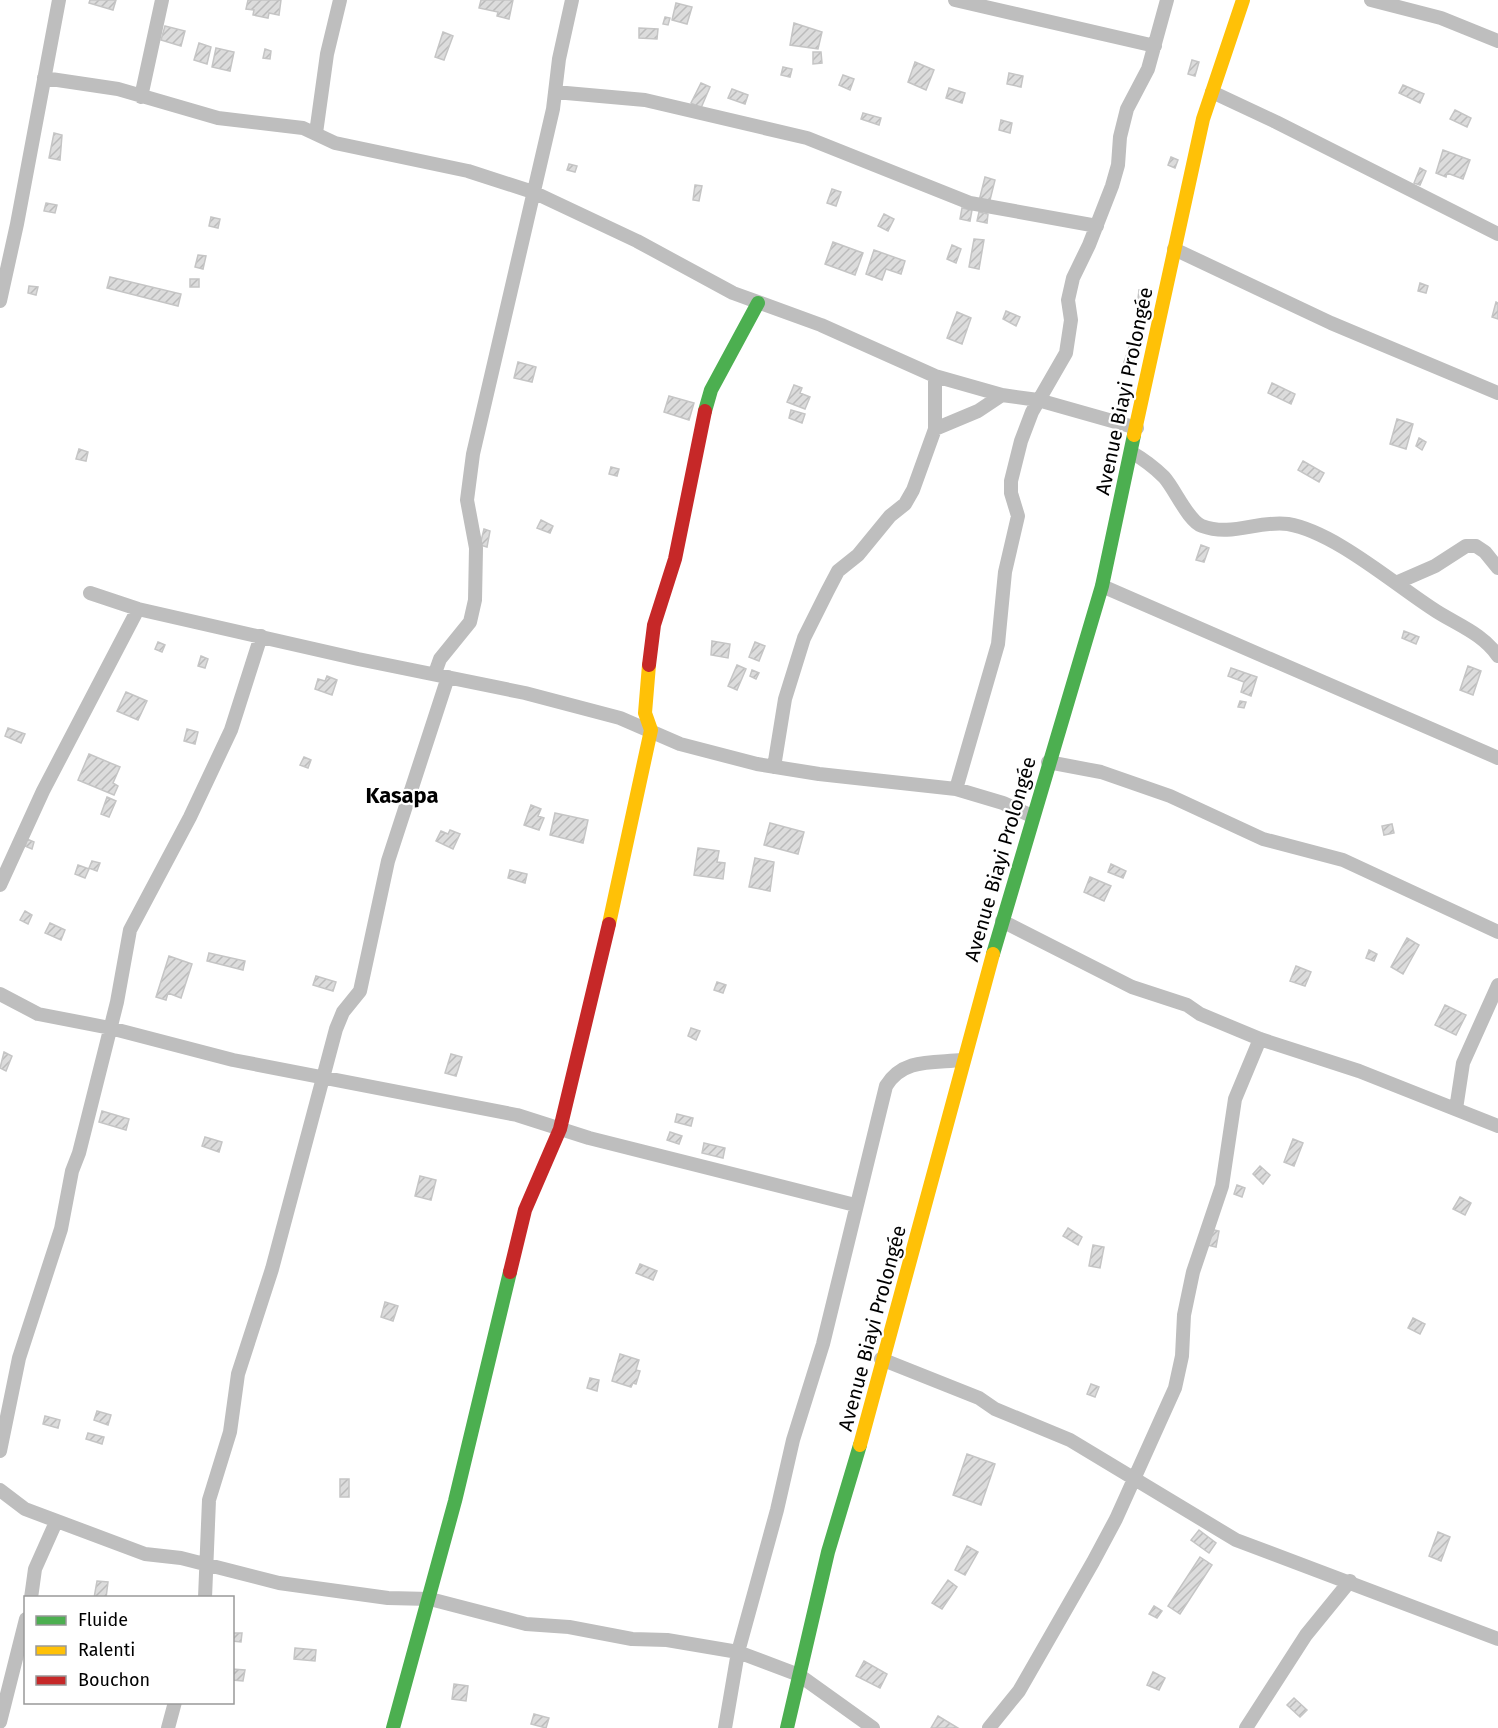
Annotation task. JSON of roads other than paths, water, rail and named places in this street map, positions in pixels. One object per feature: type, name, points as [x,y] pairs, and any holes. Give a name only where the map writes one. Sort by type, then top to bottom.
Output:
[{"type":"street","points":[[0,301],[59,0]]},
{"type":"street","points":[[141,97],[162,0]]},
{"type":"street","points":[[316,134],[327,54],[340,0]]},
{"type":"street","points":[[205,1596],[209,1500],[230,1432],[238,1374],[264,1298],[336,1029],[343,1012],[360,991],[388,861],[442,675],[440,659],[470,622],[474,600],[476,548],[467,500],[473,454],[493,375],[555,92],[559,58],[572,0]]},
{"type":"street","points":[[954,0],[1155,46]]},
{"type":"street","points":[[956,789],[998,644],[1005,572],[1017,516],[1011,493],[1011,481],[1021,441],[1038,400],[1066,353],[1071,320],[1068,300],[1073,278],[1097,226],[1118,165],[1119,137],[1127,109],[1148,69],[1167,0]]},
{"type":"street","name":"Avenue Biayi Prolongée","points":[[787,1728],[828,1552],[854,1469],[881,1359],[941,1152],[962,1060],[1032,816],[1102,586],[1203,118],[1243,0]]},
{"type":"street","points":[[1371,0],[1441,18],[1498,41]]},
{"type":"street","points":[[44,78],[108,87],[218,118],[303,128],[335,143],[433,162],[533,192],[637,241],[733,293],[821,325],[935,376],[1002,395],[1038,400],[1137,428]]},
{"type":"street","points":[[555,92],[645,100],[807,138],[970,203],[1097,226]]},
{"type":"street","points":[[1212,92],[1498,234]]},
{"type":"street","points":[[1174,249],[1331,323],[1498,393]]},
{"type":"street","points":[[393,1728],[430,1599],[525,1210],[560,1129],[593,1000],[651,730],[645,713],[654,625],[675,559],[698,455],[703,420],[711,390],[758,303]]},
{"type":"street","points":[[774,767],[785,699],[804,638],[838,571],[858,555],[890,516],[905,504],[914,490],[935,429],[935,376]]},
{"type":"street","points":[[935,429],[978,411],[1002,395]]},
{"type":"street","points":[[1131,452],[1162,475],[1192,519],[1200,526],[1228,531],[1266,524],[1287,524],[1315,532],[1436,611],[1468,629],[1492,648],[1498,656]]},
{"type":"street","points":[[1396,583],[1435,566],[1466,546],[1476,546],[1485,552],[1498,568]]},
{"type":"street","points":[[1102,586],[1498,758]]},
{"type":"street","points":[[90,593],[138,609],[358,659],[525,693],[620,718],[680,744],[774,767],[956,789],[1003,803],[1032,816]]},
{"type":"street","points":[[0,885],[44,791],[138,609]]},
{"type":"street","points":[[0,1451],[19,1358],[62,1229],[72,1171],[79,1152],[110,1028],[130,930],[190,817],[231,730],[261,636]]},
{"type":"street","points":[[1048,762],[1101,772],[1170,796],[1263,838],[1343,860],[1498,932]]},
{"type":"street","points":[[1002,921],[1132,987],[1187,1005],[1200,1014],[1260,1039],[1359,1071],[1498,1125]]},
{"type":"street","points":[[1456,1109],[1463,1063],[1498,986]]},
{"type":"street","points":[[0,994],[38,1014],[110,1028],[233,1060],[324,1075],[518,1115],[560,1129],[724,1174],[855,1205]]},
{"type":"street","points":[[989,1728],[1019,1690],[1116,1519],[1175,1388],[1182,1356],[1184,1315],[1193,1272],[1222,1186],[1235,1099],[1260,1039]]},
{"type":"street","points":[[725,1728],[738,1652],[777,1510],[793,1440],[822,1344],[883,1096],[894,1074],[912,1064],[962,1060]]},
{"type":"street","points":[[881,1359],[979,1398],[995,1409],[1070,1440],[1236,1540],[1497,1636]]},
{"type":"street","points":[[0,1490],[25,1509],[145,1554],[205,1564],[279,1583],[388,1598],[430,1599],[526,1624],[569,1627],[632,1639],[667,1640],[738,1652],[799,1675],[873,1728]]},
{"type":"street","points":[[31,1596],[35,1569],[56,1522]]},
{"type":"street","points":[[1246,1728],[1306,1635],[1350,1581]]},
{"type":"street","points":[[0,1722],[24,1627]]},
{"type":"street","points":[[168,1728],[174,1704]]},
{"type":"district","name":"Kasapa","points":[[402,795]]}]
